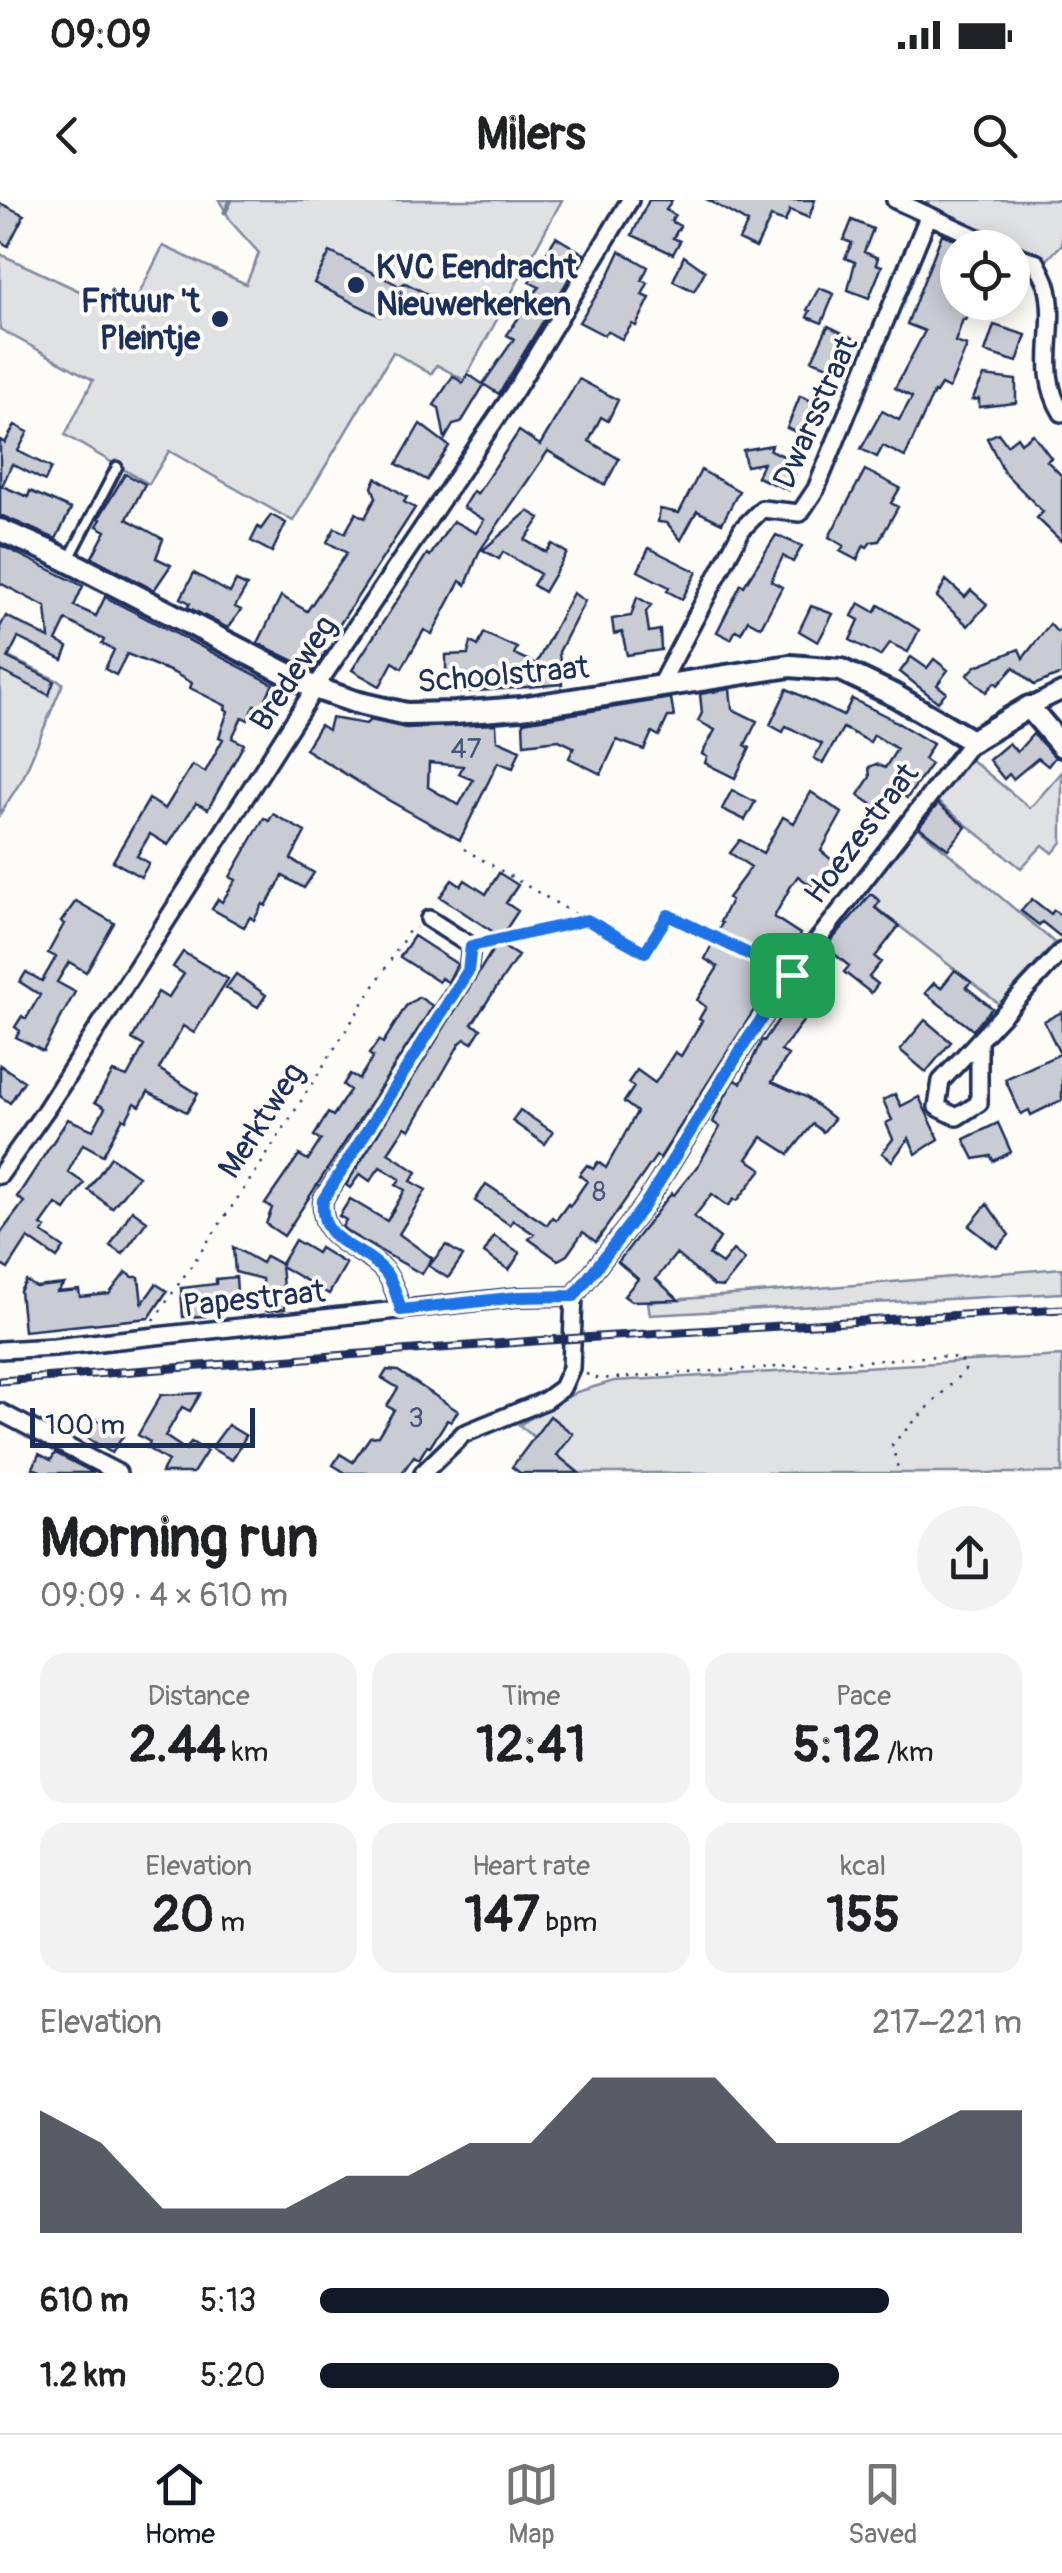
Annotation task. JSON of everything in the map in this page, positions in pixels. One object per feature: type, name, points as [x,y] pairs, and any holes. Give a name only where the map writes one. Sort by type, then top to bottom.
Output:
[{"type":"street","name":"Bredeweg","points":[[0,1175],[45,1111],[315,688],[516,389],[630,200]]},
{"type":"street","points":[[895,200],[958,230]]},
{"type":"street","name":"Dwarsstraat","points":[[659,687],[742,529],[762,509],[800,513],[816,489],[928,217]]},
{"type":"street","points":[[1030,260],[1037,263],[1048,286],[1051,332],[1046,367],[1062,413]]},
{"type":"street","name":"Schoolstraat","points":[[0,530],[315,688],[406,714],[521,708],[790,666],[841,670],[896,696],[972,741]]},
{"type":"street","name":"Hoezestraat","points":[[574,1296],[644,1206],[792,975],[972,741],[1062,691]]},
{"type":"street","points":[[1030,707],[1062,746]]},
{"type":"street","points":[[401,1310],[384,1270],[329,1232],[321,1216],[323,1200],[468,971],[471,946],[423,923]]},
{"type":"street","points":[[979,1043],[979,1104],[957,1117],[937,1107],[941,1081],[1062,950]]},
{"type":"street","points":[[423,1473],[463,1434],[544,1402],[562,1388],[571,1368],[574,1296]]},
{"type":"street","name":"Papestraat","points":[[0,1350],[518,1297],[574,1296]]},
{"type":"street","points":[[0,1412],[118,1473]]},
{"type":"lane","points":[[68,561],[117,467]]},
{"type":"path","points":[[464,850],[645,952],[668,915],[792,975]]},
{"type":"path","points":[[471,946],[587,920]]},
{"type":"path","name":"Merktweg","points":[[142,1338],[260,1164],[409,931],[423,923]]},
{"type":"path","points":[[571,1368],[599,1379],[938,1356],[960,1358],[966,1369],[892,1444],[900,1473]]},
{"type":"shaded area","points":[[219,200],[562,200],[464,380],[437,365],[431,374],[393,352],[293,521],[169,451],[149,484],[65,435],[93,380],[0,329],[0,254],[129,314],[163,246],[246,284],[259,253],[232,223]]},
{"type":"shaded area","points":[[929,200],[1062,200],[1062,244],[1047,260],[1030,252],[1030,230],[983,230],[927,204]]},
{"type":"shaded area","points":[[0,653],[63,683],[23,778],[0,814]]},
{"type":"shaded area","points":[[970,759],[1030,808],[1062,772],[1062,842],[1053,853],[1043,845],[1021,868],[934,799]]},
{"type":"shaded area","points":[[914,824],[1055,943],[999,1004],[861,896]]},
{"type":"shaded area","points":[[1062,1268],[1062,1293],[650,1315],[648,1302]]},
{"type":"shaded area","points":[[1062,1356],[1062,1473],[579,1473],[519,1425],[577,1392],[614,1381]]},
{"type":"building","points":[[649,200],[672,200],[666,210],[675,215],[671,221],[680,226],[673,238],[680,241],[673,254],[632,235]]},
{"type":"building","points":[[708,200],[815,200],[809,218],[790,210],[785,222],[771,217],[756,248],[739,240],[748,223]]},
{"type":"building","points":[[0,203],[24,215],[8,246],[0,241]]},
{"type":"building","points":[[852,220],[873,229],[864,252],[878,258],[876,264],[882,266],[869,298],[848,290],[855,262],[845,258],[852,243],[844,240]]},
{"type":"building","points":[[556,237],[584,254],[499,394],[483,384],[514,339],[507,335],[539,287],[529,282]]},
{"type":"building","points":[[940,239],[940,320],[963,320],[955,342],[967,346],[949,389],[941,385],[934,392],[905,457],[883,446],[877,457],[861,449],[882,411],[899,420],[912,397],[895,388],[925,331],[907,324]]},
{"type":"building","points":[[620,251],[648,267],[642,280],[648,283],[642,295],[650,298],[636,326],[632,324],[622,339],[579,322]]},
{"type":"building","name":"KVC Eendracht Nieuwerkerken","points":[[330,252],[396,284],[394,289],[405,283],[452,306],[446,318],[393,292],[380,316],[314,283]]},
{"type":"building","points":[[684,256],[705,271],[694,291],[673,281]]},
{"type":"building","points":[[819,288],[834,294],[822,323],[807,317]]},
{"type":"building","points":[[994,325],[1026,335],[1017,362],[985,352]]},
{"type":"building","points":[[828,326],[853,338],[839,370],[812,360]]},
{"type":"building","points":[[468,374],[484,385],[461,423],[453,425],[445,439],[439,408],[434,405],[453,376],[463,383]]},
{"type":"building","points":[[984,376],[1016,380],[1016,403],[979,407],[979,399],[972,400]]},
{"type":"building","points":[[579,379],[618,400],[608,421],[601,417],[589,441],[619,459],[605,485],[548,451],[479,552],[466,585],[460,581],[432,634],[424,630],[402,668],[393,662],[380,686],[352,670],[427,554],[430,556],[453,521],[476,533],[484,520],[463,507],[473,491],[477,494],[519,431],[540,445]]},
{"type":"building","points":[[800,396],[824,406],[811,438],[787,428]]},
{"type":"building","points":[[420,424],[449,446],[427,480],[397,464]]},
{"type":"building","points":[[15,425],[28,432],[18,451],[51,468],[45,481],[12,464],[2,486],[28,497],[30,491],[71,509],[56,539],[0,515],[0,440],[5,443]]},
{"type":"building","points":[[998,433],[1007,445],[1017,437],[1021,443],[1033,434],[1051,458],[1047,461],[1062,476],[1062,542],[1037,518],[1043,512],[1004,472],[987,438]]},
{"type":"building","points":[[772,445],[770,450],[788,458],[783,470],[795,475],[789,490],[757,477],[763,463],[746,466],[743,450]]},
{"type":"building","points":[[701,470],[739,491],[722,523],[697,511],[681,540],[667,523],[658,522],[660,509],[679,513]]},
{"type":"building","points":[[865,470],[900,488],[891,503],[898,507],[879,541],[864,545],[857,560],[840,551],[844,546],[829,537]]},
{"type":"building","points":[[125,474],[145,484],[127,519],[163,539],[156,558],[171,565],[154,590],[92,557],[106,531],[97,526],[99,518]]},
{"type":"building","points":[[376,478],[407,497],[404,502],[415,508],[338,627],[330,622],[317,648],[326,652],[313,670],[258,643],[281,596],[307,611],[347,553],[327,542],[335,528],[345,533],[356,513],[365,518],[376,497],[372,487]]},
{"type":"building","points":[[528,511],[540,518],[525,540],[546,552],[552,544],[567,553],[544,592],[533,585],[540,574],[503,552],[499,559],[483,550]]},
{"type":"building","points":[[271,515],[286,523],[272,552],[251,541]]},
{"type":"building","points":[[776,535],[802,546],[793,562],[783,556],[771,581],[782,587],[761,627],[748,620],[741,633],[736,630],[731,639],[717,632],[741,584],[744,586]]},
{"type":"building","points":[[0,545],[83,586],[74,606],[96,616],[105,597],[273,684],[261,708],[255,705],[248,720],[242,717],[232,738],[244,744],[208,809],[196,803],[168,845],[150,834],[137,856],[149,863],[141,877],[113,861],[149,799],[165,809],[192,765],[205,772],[223,739],[219,737],[228,711],[226,706],[190,688],[192,683],[172,672],[127,654],[116,675],[105,669],[114,650],[102,644],[104,640],[66,620],[56,641],[68,647],[63,660],[18,638],[8,658],[54,681],[49,695],[0,673],[0,627],[6,616],[49,638],[46,607],[0,583]]},
{"type":"building","points":[[649,548],[697,572],[682,599],[667,591],[669,587],[638,571]]},
{"type":"building","points":[[194,573],[230,593],[236,581],[247,586],[235,607],[241,610],[228,628],[188,607],[190,603],[181,598]]},
{"type":"building","points":[[946,580],[965,597],[971,590],[987,604],[968,626],[937,597]]},
{"type":"building","points":[[573,593],[585,601],[559,652],[562,684],[454,693],[453,678],[446,678],[446,655],[468,654],[471,642],[478,646],[484,633],[517,648],[514,654],[536,664]]},
{"type":"building","points":[[637,597],[651,605],[646,612],[649,632],[660,630],[661,650],[627,655],[622,632],[614,634],[612,619],[631,616]]},
{"type":"building","points":[[859,603],[875,612],[879,605],[919,630],[908,652],[890,643],[880,656],[850,640],[859,620],[852,616]]},
{"type":"building","points":[[811,606],[833,614],[818,642],[799,631]]},
{"type":"building","points":[[1050,624],[1057,632],[1062,628],[1062,674],[1034,685],[1014,667],[986,692],[967,675],[976,666],[1019,649],[1023,658]]},
{"type":"building","points":[[911,657],[927,668],[934,659],[948,670],[937,685],[946,692],[938,702],[900,672]]},
{"type":"building","points":[[730,689],[732,709],[757,721],[745,745],[750,748],[735,778],[705,763],[707,757],[702,754],[715,730],[698,721],[702,713],[700,694]]},
{"type":"building","points":[[787,689],[843,716],[852,699],[886,716],[933,744],[924,759],[931,764],[907,798],[892,789],[879,809],[858,795],[870,777],[869,767],[876,764],[885,768],[897,749],[874,735],[870,742],[843,728],[823,763],[814,758],[822,744],[786,726],[783,732],[770,725]]},
{"type":"building","points":[[671,698],[674,717],[668,717],[659,736],[652,732],[644,750],[617,740],[601,774],[569,758],[574,747],[559,740],[524,744],[523,722]]},
{"type":"building","points":[[331,718],[366,724],[370,720],[406,728],[496,724],[497,740],[520,750],[513,768],[498,762],[460,840],[305,749],[320,725],[328,730]],"holes":[[[429,763],[463,766],[459,774],[473,780],[459,805],[428,787]]]},
{"type":"building","points":[[1033,734],[1055,757],[1048,766],[1038,758],[1013,779],[1009,774],[1004,779],[989,760],[1009,743],[1017,752]]},
{"type":"building","points":[[732,790],[755,802],[745,820],[722,809]]},
{"type":"building","points":[[811,792],[842,813],[821,851],[838,865],[816,889],[798,876],[774,917],[800,934],[789,955],[660,1158],[656,1156],[596,1242],[583,1232],[567,1255],[558,1260],[529,1239],[534,1234],[513,1220],[510,1225],[475,1201],[486,1184],[547,1225],[570,1206],[587,1181],[579,1175],[587,1165],[593,1169],[598,1162],[606,1168],[637,1112],[624,1102],[634,1087],[628,1083],[637,1070],[655,1083],[675,1052],[681,1056],[702,1021],[699,1019],[706,1007],[697,1000],[718,967],[705,959],[731,900],[728,898],[751,867],[730,853],[740,840],[763,853],[783,817],[794,823]]},
{"type":"building","points":[[938,804],[966,827],[948,849],[919,827]]},
{"type":"building","points":[[273,814],[305,832],[291,859],[314,873],[304,888],[283,876],[266,906],[263,904],[254,920],[250,917],[244,927],[212,909],[218,899],[222,902],[236,880],[230,877],[264,818],[269,821]]},
{"type":"building","points":[[499,873],[518,885],[506,903],[518,911],[501,937],[440,897],[452,880],[461,886],[465,880],[486,894]]},
{"type":"building","points":[[871,894],[880,901],[875,908],[899,926],[875,957],[881,962],[869,977],[878,984],[871,993],[844,972],[849,966],[826,947]]},
{"type":"building","points":[[1032,899],[1051,914],[1054,910],[1062,917],[1062,938],[1021,911]]},
{"type":"building","points":[[76,901],[114,923],[86,972],[69,962],[57,982],[75,992],[43,1051],[16,1037],[20,1031],[15,1027],[22,1016],[26,1019],[40,995],[20,982],[26,972],[42,981],[56,957],[48,953],[64,924],[61,922]]},
{"type":"building","points":[[414,936],[457,964],[448,982],[441,978],[439,982],[400,957]]},
{"type":"building","points":[[497,943],[518,956],[472,1024],[481,1029],[472,1043],[465,1039],[460,1043],[410,1130],[405,1127],[388,1153],[417,1172],[411,1181],[426,1190],[399,1234],[432,1258],[422,1274],[351,1234],[342,1227],[346,1220],[339,1216],[350,1199],[387,1221],[405,1190],[396,1185],[400,1179],[380,1167],[370,1181],[360,1174],[350,1188],[346,1185]]},
{"type":"building","points":[[183,952],[228,979],[194,1033],[183,1026],[159,1069],[198,1094],[187,1112],[148,1092],[140,1106],[135,1103],[126,1120],[123,1118],[103,1155],[83,1144],[68,1172],[84,1183],[65,1210],[56,1204],[41,1225],[46,1228],[42,1233],[64,1248],[57,1258],[28,1238],[8,1269],[0,1264],[0,1234],[24,1202],[17,1197],[68,1119],[93,1130],[105,1108],[95,1102],[113,1072],[127,1077],[144,1046],[132,1039],[158,992],[168,998],[184,974],[173,967]]},
{"type":"building","points":[[955,970],[971,982],[966,987],[992,1008],[973,1030],[925,993],[934,983],[941,988]]},
{"type":"building","points":[[236,974],[266,995],[258,1007],[226,988]]},
{"type":"building","points":[[419,997],[433,1006],[284,1236],[266,1224],[272,1208],[265,1204],[299,1155],[308,1160],[321,1140],[314,1136],[328,1113],[333,1116],[350,1090],[343,1085],[350,1074],[359,1079],[379,1040],[383,1043],[406,1006]]},
{"type":"building","points":[[789,1004],[807,1016],[781,1051],[788,1055],[772,1082],[806,1097],[834,1119],[823,1132],[813,1124],[789,1154],[762,1137],[747,1159],[762,1169],[737,1201],[734,1199],[728,1206],[712,1194],[694,1217],[720,1238],[709,1255],[722,1264],[733,1250],[745,1260],[723,1287],[714,1286],[676,1254],[656,1279],[679,1300],[631,1301],[624,1296],[638,1279],[618,1262],[699,1164],[720,1127],[713,1122],[725,1096],[735,1080],[741,1083],[762,1040]]},
{"type":"building","points":[[1062,1012],[1062,1100],[1031,1115],[1029,1110],[1021,1114],[1005,1079],[1060,1054],[1044,1021]]},
{"type":"building","points":[[925,1020],[951,1042],[926,1072],[900,1050]]},
{"type":"building","points":[[0,1065],[24,1081],[10,1103],[0,1096]]},
{"type":"building","points":[[895,1094],[901,1106],[919,1097],[939,1139],[916,1154],[909,1138],[892,1161],[882,1153],[893,1139],[886,1123],[892,1120],[883,1100]]},
{"type":"building","points":[[520,1110],[553,1132],[545,1144],[512,1121]]},
{"type":"building","points":[[998,1123],[1011,1152],[993,1161],[991,1156],[974,1159],[964,1139]]},
{"type":"building","points":[[111,1157],[138,1176],[112,1208],[88,1190]]},
{"type":"building","points":[[987,1204],[1009,1235],[997,1248],[969,1226]]},
{"type":"building","points":[[132,1210],[147,1221],[123,1254],[110,1246]]},
{"type":"building","points":[[494,1236],[520,1253],[509,1270],[484,1253]]},
{"type":"building","points":[[295,1240],[317,1253],[320,1248],[346,1264],[329,1294],[281,1266],[285,1309],[266,1311],[262,1279],[235,1272],[233,1247],[262,1263],[266,1256],[281,1264]]},
{"type":"building","points":[[446,1245],[463,1256],[448,1278],[429,1266]]},
{"type":"building","points":[[126,1272],[139,1277],[142,1304],[156,1284],[167,1291],[149,1318],[24,1331],[20,1291],[26,1281],[36,1287],[64,1284],[57,1292],[79,1290],[80,1297],[109,1294]]},
{"type":"building","points":[[236,1277],[238,1307],[204,1310],[205,1316],[183,1317],[181,1288]]},
{"type":"building","points":[[387,1370],[398,1371],[458,1411],[451,1422],[447,1420],[430,1447],[419,1459],[414,1456],[402,1473],[346,1473],[333,1465],[340,1454],[353,1462],[370,1437],[378,1436],[394,1410],[387,1406],[398,1388],[382,1378]]},
{"type":"building","points":[[201,1393],[190,1411],[182,1407],[165,1436],[186,1450],[191,1442],[207,1451],[193,1473],[161,1473],[168,1461],[147,1448],[150,1442],[138,1435],[161,1395]]},
{"type":"building","points":[[550,1416],[573,1434],[557,1455],[579,1473],[520,1473],[512,1467]]},
{"type":"building","points":[[97,1419],[123,1436],[112,1453],[86,1437]]},
{"type":"building","points":[[228,1425],[246,1436],[232,1460],[211,1448]]},
{"type":"building","points":[[55,1453],[94,1473],[45,1473],[33,1468],[39,1454],[51,1460]]},
{"type":"waterway","points":[[225,212],[231,200]]},
{"type":"railway","points":[[0,1381],[548,1340],[1062,1309]]},
{"type":"place","name":"KVC Eendracht Nieuwerkerken","points":[[356,285]]},
{"type":"place","name":"Frituur 't Pleintje","points":[[220,319]]},
{"type":"route","points":[[668,915],[792,975],[644,1206],[574,1296],[518,1297],[401,1310],[396,1290],[384,1270],[329,1232],[321,1216],[323,1200],[468,971],[471,946],[587,920],[645,952],[668,915]]}]
